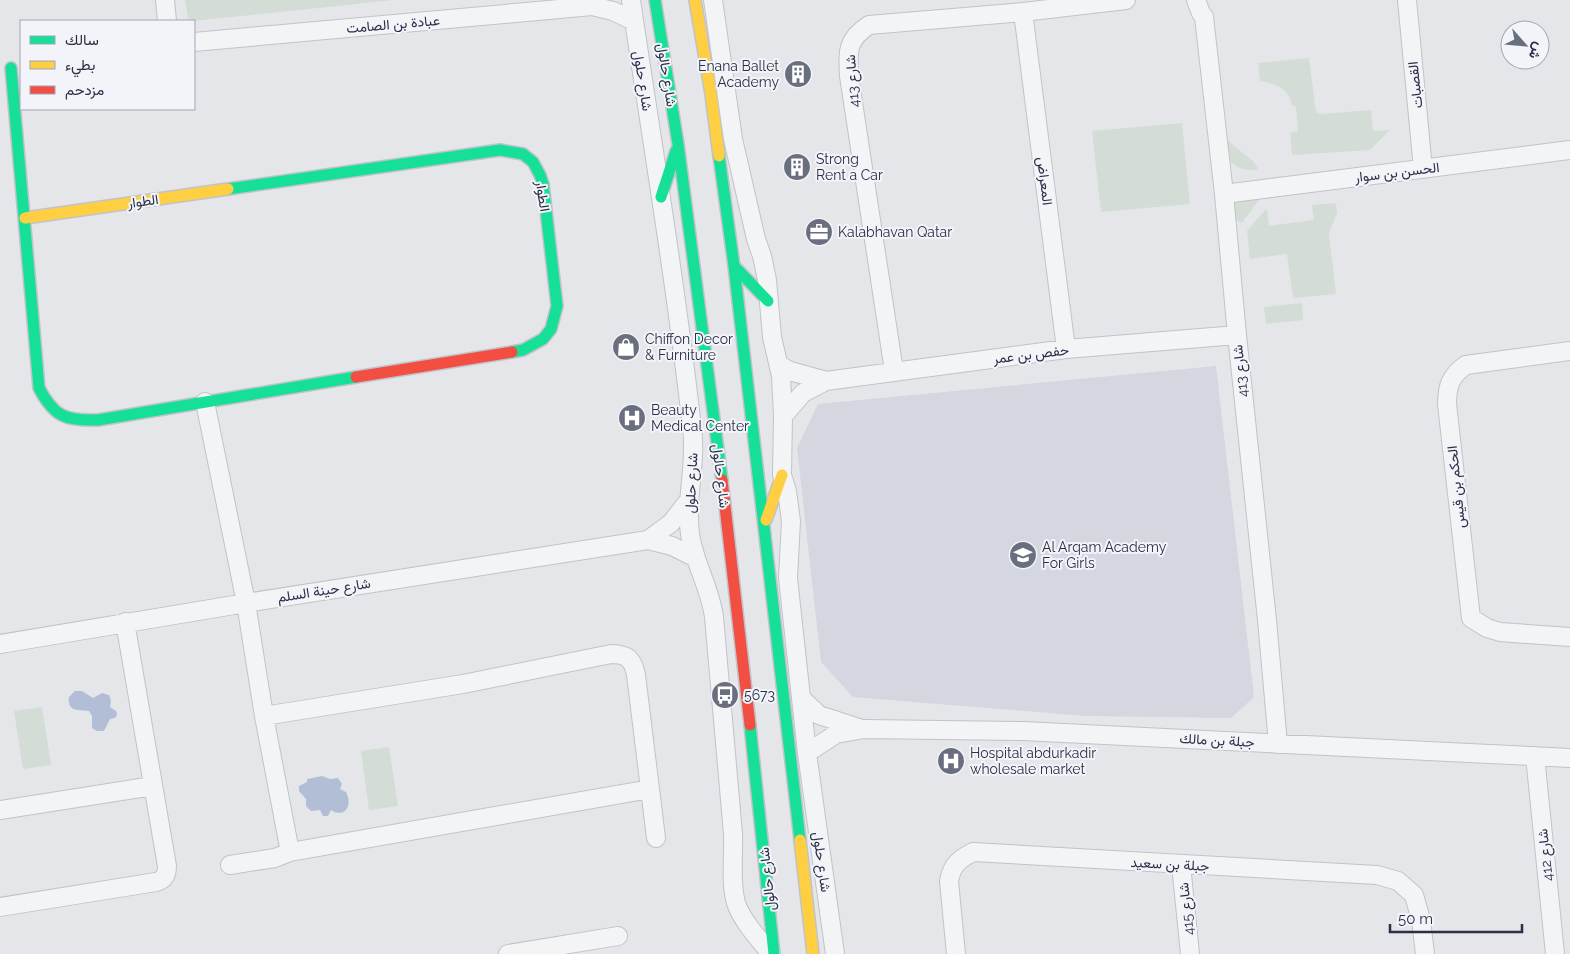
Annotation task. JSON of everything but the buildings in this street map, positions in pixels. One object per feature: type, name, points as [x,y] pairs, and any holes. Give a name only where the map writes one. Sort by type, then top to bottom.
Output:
[{"type":"main road","name":"شارع حالول","points":[[655,0],[678,144],[733,567],[766,872],[772,954]]},
{"type":"main road","points":[[695,0],[734,266],[813,954]]},
{"type":"main road","name":"الطوار","points":[[11,68],[39,388],[46,405],[59,415],[77,421],[98,420],[522,350],[537,344],[549,334],[555,320],[557,306],[543,184],[537,167],[529,157],[515,150],[500,150],[25,218]]},
{"type":"main road","points":[[661,197],[678,144]]},
{"type":"main road","points":[[734,266],[768,301]]},
{"type":"main road","points":[[764,524],[782,476]]},
{"type":"street","points":[[165,0],[167,20]]},
{"type":"street","name":"شارع حلول","points":[[631,0],[661,197],[693,430],[689,531],[694,557],[709,592],[714,617],[733,834],[732,885],[736,904],[745,920],[772,954]]},
{"type":"street","name":"شارع حلول","points":[[713,0],[733,139],[767,280],[772,337],[783,391],[782,476],[787,491],[791,521],[788,578],[807,753],[835,954]]},
{"type":"street","name":"شارع 413","points":[[894,371],[849,76],[849,47],[853,38],[868,25],[1023,12],[1126,0]]},
{"type":"street","name":"شارع 413","points":[[1196,0],[1200,13],[1204,17],[1224,194],[1278,744]]},
{"type":"street","name":"القصبات","points":[[1407,0],[1423,169]]},
{"type":"street","name":"عبادة بن الصامت","points":[[195,42],[597,3],[634,20]]},
{"type":"street","name":"المعراض","points":[[1023,12],[1066,349]]},
{"type":"street","name":"الحسن بن سوار","points":[[1224,194],[1570,150]]},
{"type":"street","name":"حفص بن عمر","points":[[783,416],[803,393],[826,381],[1066,349],[1237,334]]},
{"type":"street","name":"الحكم بن قيس","points":[[1570,351],[1466,365],[1456,371],[1451,378],[1447,390],[1447,404],[1471,618],[1487,628],[1500,632],[1570,637]]},
{"type":"street","name":"حفص بن عمر","points":[[779,365],[790,371],[826,381]]},
{"type":"street","points":[[205,402],[246,603],[264,716],[290,852]]},
{"type":"street","name":"شارع حينة السلم","points":[[648,540],[671,523],[690,500]]},
{"type":"street","name":"شارع حينة السلم","points":[[0,644],[125,622],[648,540],[672,546],[694,557]]},
{"type":"street","points":[[0,907],[160,881],[166,875],[167,871],[125,622]]},
{"type":"street","points":[[264,716],[463,684],[611,654],[621,654],[629,657],[634,664],[656,838]]},
{"type":"street","name":"جبلة بن مالك","points":[[801,698],[820,716],[864,729]]},
{"type":"street","name":"جبلة بن مالك","points":[[807,753],[827,738],[836,734],[864,729],[1023,730],[1570,758]]},
{"type":"street","name":"شارع 412","points":[[1535,756],[1555,954]]},
{"type":"street","points":[[0,810],[153,786]]},
{"type":"street","points":[[230,866],[275,858],[290,852],[650,789]]},
{"type":"street","name":"جبلة بن سعيد","points":[[956,954],[949,881],[951,870],[958,862],[973,852],[1377,875],[1398,881],[1414,895],[1421,920],[1425,954]]},
{"type":"street","name":"شارع 415","points":[[1181,865],[1190,954]]},
{"type":"street","points":[[508,954],[618,936]]},
{"type":"shaded area","points":[[185,0],[394,0],[195,21],[188,18]]},
{"type":"shaded area","points":[[1309,58],[1316,112],[1321,114],[1371,110],[1373,131],[1390,130],[1370,150],[1292,155],[1290,133],[1298,131],[1296,106],[1292,106],[1288,95],[1281,88],[1260,81],[1258,63]]},
{"type":"shaded area","points":[[1182,123],[1190,204],[1101,212],[1092,131]]},
{"type":"shaded area","points":[[1227,140],[1254,162],[1258,169],[1245,169],[1233,164],[1228,159],[1226,153]]},
{"type":"shaded area","points":[[1261,197],[1242,223],[1235,220],[1233,207],[1236,200]]},
{"type":"shaded area","points":[[1336,203],[1337,213],[1329,233],[1336,294],[1293,298],[1287,254],[1250,259],[1247,231],[1265,210],[1267,210],[1269,226],[1314,220],[1312,205]]},
{"type":"shaded area","points":[[1302,303],[1303,320],[1266,324],[1264,307]]},
{"type":"shaded area","name":"Al Arqam Academy For Girls","points":[[1216,366],[1254,697],[1231,718],[1086,716],[853,697],[821,662],[797,448],[818,404]]},
{"type":"shaded area","points":[[42,707],[51,765],[23,769],[14,711]]},
{"type":"shaded area","points":[[389,747],[398,806],[369,810],[361,751]]},
{"type":"water","points":[[75,691],[82,691],[93,698],[102,693],[109,695],[110,707],[116,711],[117,715],[115,718],[110,719],[104,731],[97,731],[92,728],[92,716],[89,711],[72,708],[69,697]]},
{"type":"water","points":[[322,776],[330,779],[338,778],[342,784],[340,789],[346,792],[349,802],[344,812],[340,813],[331,810],[328,816],[323,816],[320,810],[311,811],[306,806],[306,799],[299,791],[299,786],[307,782],[307,779]]},
{"type":"traffic: fast","points":[[655,0],[678,144],[722,480]]},
{"type":"traffic: fast","points":[[11,68],[39,388],[56,411],[77,420],[98,420],[356,377]]},
{"type":"traffic: fast","points":[[228,189],[500,150],[523,154],[533,162],[543,184],[557,306],[551,329],[543,339],[523,350],[512,352]]},
{"type":"traffic: fast","points":[[661,197],[676,151]]},
{"type":"traffic: fast","points":[[719,156],[734,266],[800,840]]},
{"type":"traffic: fast","points":[[734,266],[768,301]]},
{"type":"traffic: fast","points":[[750,725],[774,954]]},
{"type":"traffic: slow","points":[[695,0],[711,94],[719,156]]},
{"type":"traffic: slow","points":[[25,218],[228,189]]},
{"type":"traffic: slow","points":[[766,520],[782,475]]},
{"type":"traffic: slow","points":[[800,840],[813,954]]},
{"type":"traffic: jam","points":[[356,377],[512,352]]},
{"type":"traffic: jam","points":[[722,480],[750,725]]},
{"type":"place","name":"Enana Ballet Academy","points":[[798,74]]},
{"type":"place","name":"Strong Rent a Car","points":[[797,167]]},
{"type":"place","name":"Kalabhavan Qatar","points":[[819,232]]},
{"type":"place","name":"Chiffon Decor & Furniture","points":[[626,347]]},
{"type":"place","name":"Beauty Medical Center","points":[[632,418]]},
{"type":"place","name":"Al Arqam Academy For Girls","points":[[1023,555]]},
{"type":"place","name":"5673","points":[[725,695]]},
{"type":"place","name":"Hospital abdurkadir wholesale market","points":[[951,761]]}]
